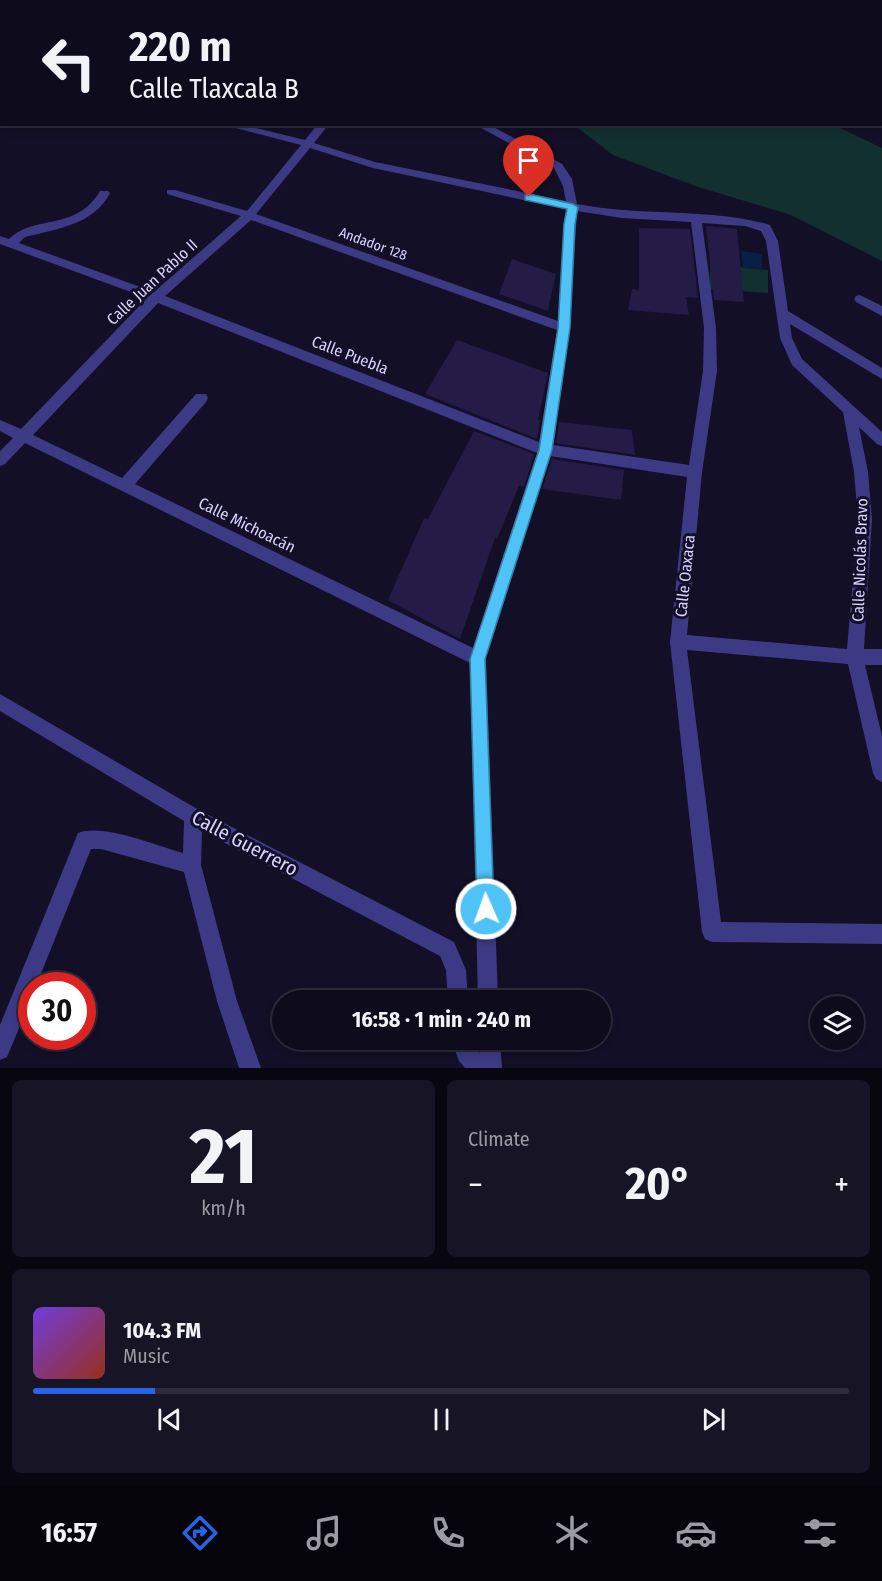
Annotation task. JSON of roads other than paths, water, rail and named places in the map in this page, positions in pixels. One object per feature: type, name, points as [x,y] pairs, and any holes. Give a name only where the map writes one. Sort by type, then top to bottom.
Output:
[{"type":"street","points":[[233,126],[308,144],[373,165],[573,207],[622,214],[746,222],[766,228],[772,241],[786,338],[797,362],[882,440]]},
{"type":"street","name":"Calle Juan Pablo II","points":[[0,460],[156,297],[249,216],[322,126]]},
{"type":"street","points":[[482,126],[558,166],[567,177],[573,207],[564,328],[545,450],[478,659],[488,990]]},
{"type":"street","name":"Andador 128","points":[[171,192],[249,216],[564,328]]},
{"type":"street","points":[[5,242],[21,234],[70,222],[86,213],[100,201],[104,193]]},
{"type":"street","name":"Calle Oaxaca","points":[[696,220],[710,328],[710,371],[695,472],[678,642],[712,932],[882,934]]},
{"type":"street","name":"Calle Puebla","points":[[5,242],[156,297],[545,450],[695,472]]},
{"type":"street","points":[[860,300],[882,312]]},
{"type":"street","points":[[784,314],[882,375]]},
{"type":"street","points":[[125,485],[201,398]]},
{"type":"street","name":"Calle Nicolás Bravo","points":[[849,410],[861,472],[865,519],[855,657],[882,773]]},
{"type":"street","name":"Calle Michoacán","points":[[0,424],[478,659]]},
{"type":"street","points":[[678,642],[855,657],[882,657]]},
{"type":"street","name":"Calle Guerrero","points":[[0,702],[193,816],[447,949],[456,970],[457,990]]},
{"type":"street","points":[[193,816],[192,865],[227,1001],[250,1068]]},
{"type":"street","points":[[0,1050],[85,840],[101,840],[192,865]]},
{"type":"street","points":[[465,1050],[480,1068]]},
{"type":"street","points":[[490,1050],[490,1068]]},
{"type":"water","points":[[741,251],[762,254],[762,270],[743,268]]}]
